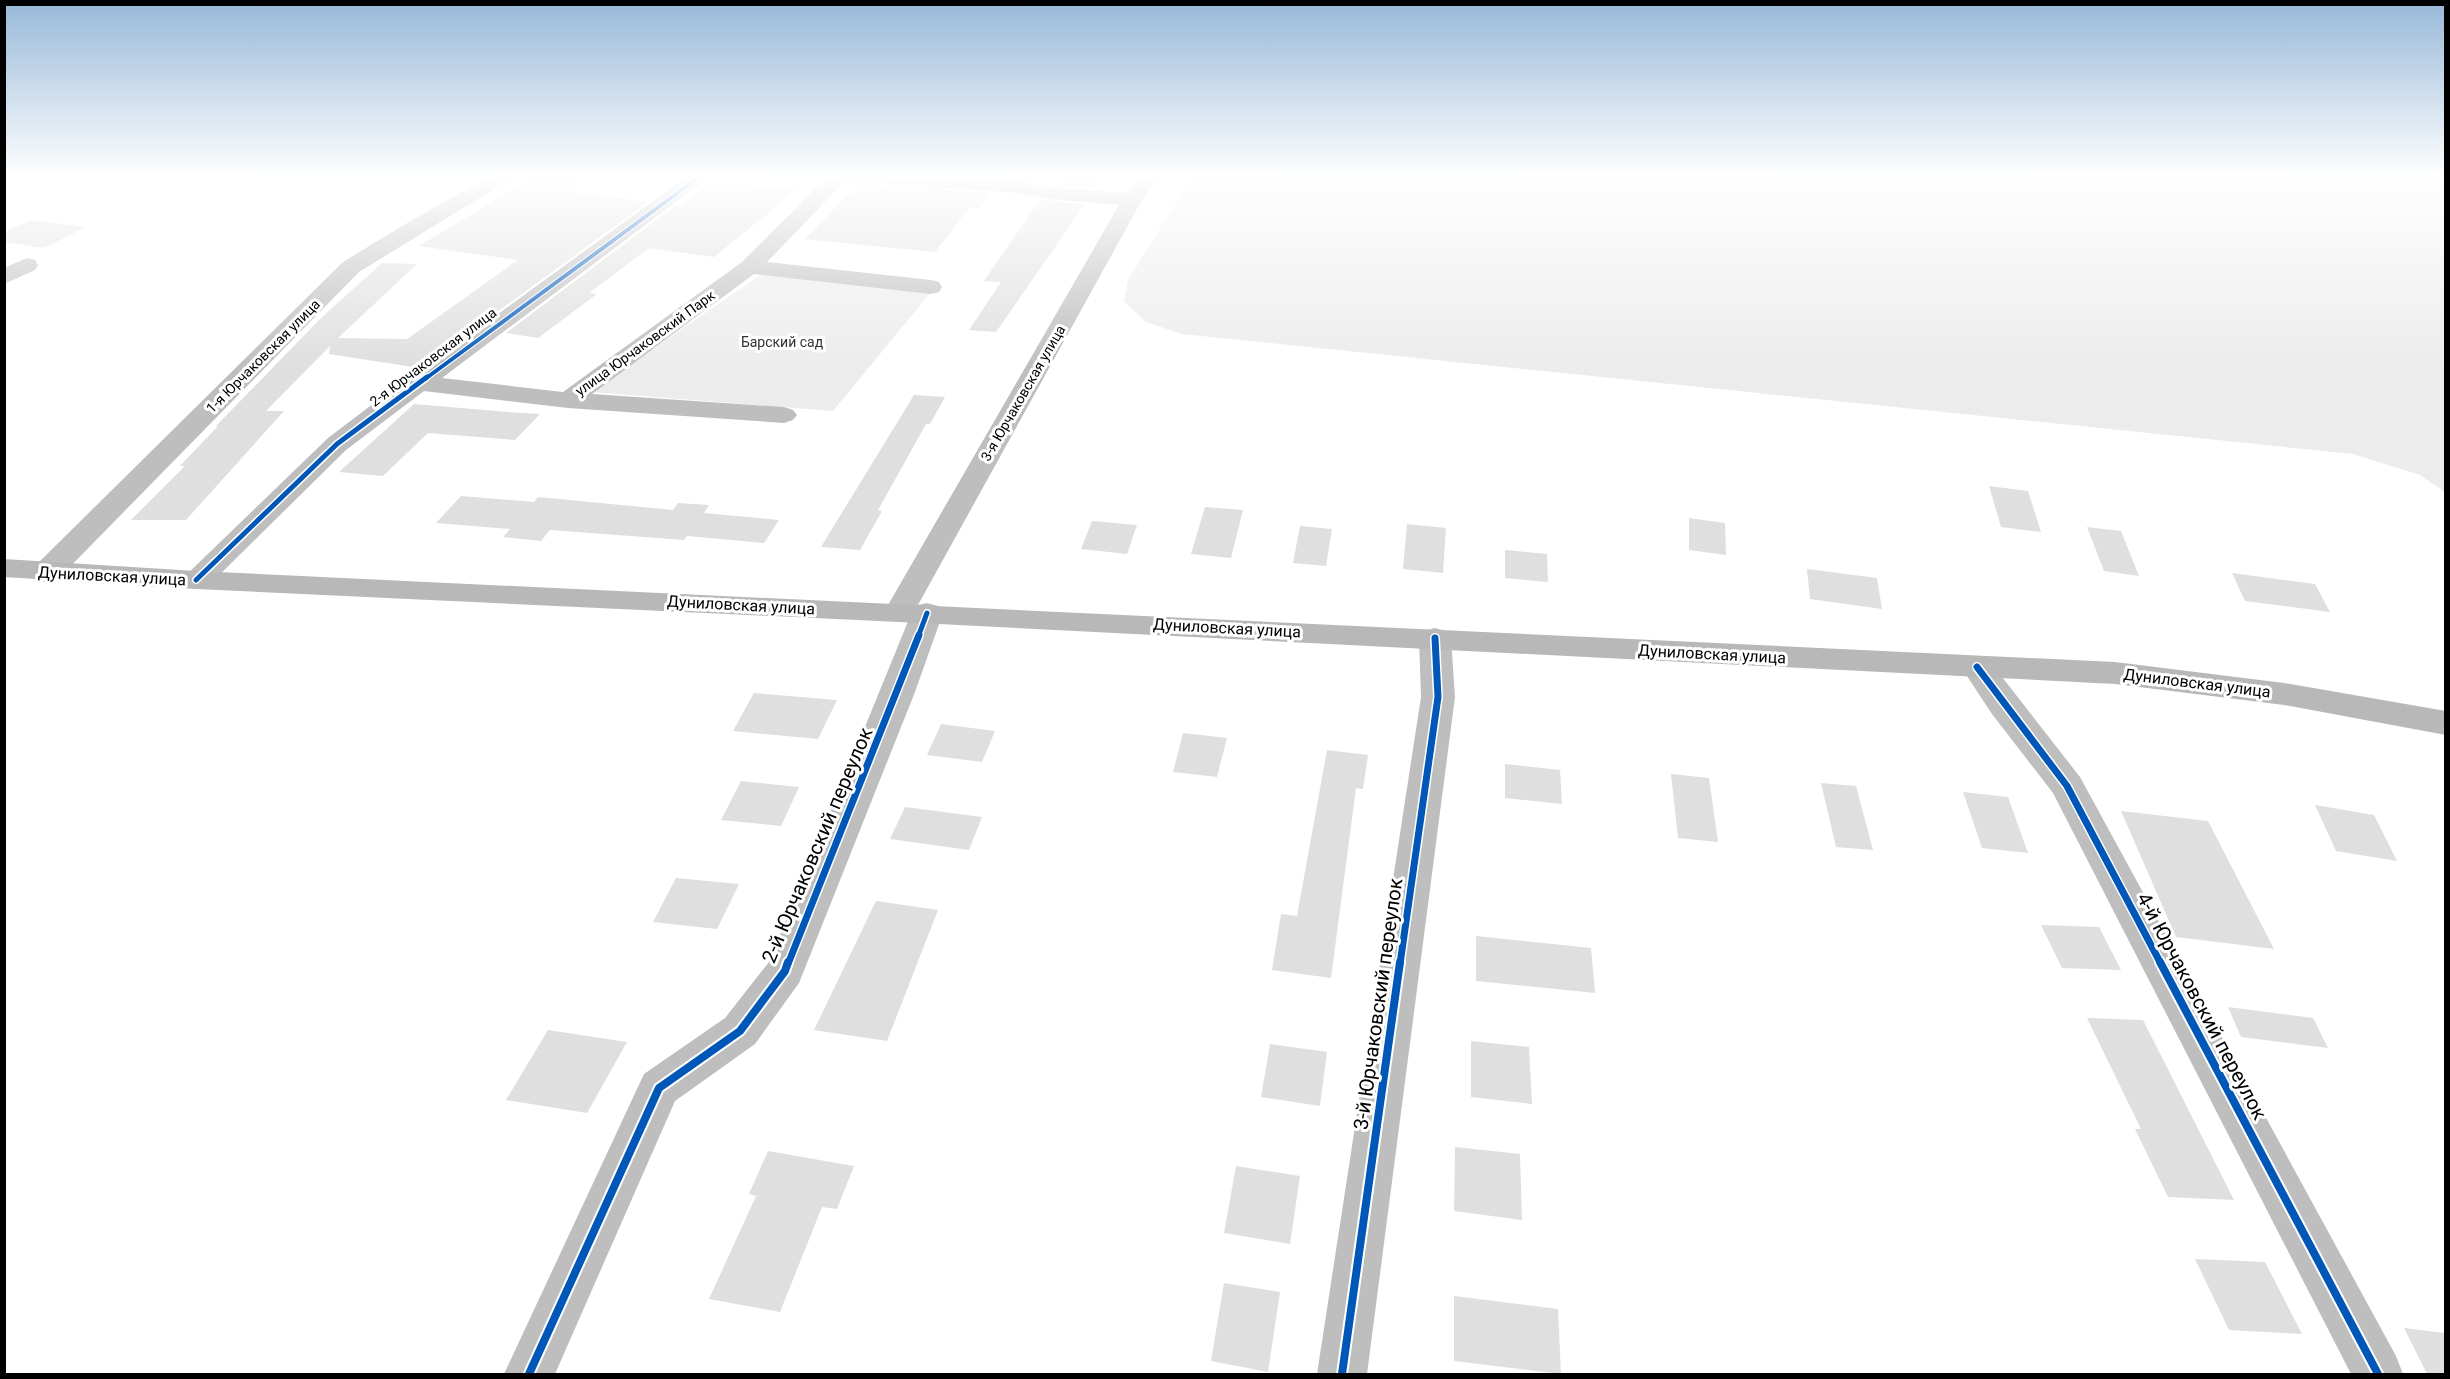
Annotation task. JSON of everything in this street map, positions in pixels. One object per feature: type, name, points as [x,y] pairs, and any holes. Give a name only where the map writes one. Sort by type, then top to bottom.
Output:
[{"type":"main road","name":"Дуниловская улица","points":[[4,568],[46,573],[913,612],[2115,673],[2284,694],[2445,723]]},
{"type":"street","name":"1-я Юрчаковская улица","points":[[46,573],[351,267],[394,239]]},
{"type":"street","name":"2-я Юрчаковская улица","points":[[196,580],[337,444],[416,383],[614,239]]},
{"type":"street","points":[[750,267],[777,239]]},
{"type":"street","name":"3-я Юрчаковская улица","points":[[913,612],[1111,239]]},
{"type":"street","points":[[4,255],[27,265],[4,277]]},
{"type":"street","name":"улица Юрчаковский Парк","points":[[568,400],[750,267]]},
{"type":"street","points":[[750,267],[931,288]]},
{"type":"street","name":"улица Юрчаковский Парк","points":[[416,383],[568,400],[784,415]]},
{"type":"street","name":"2-й Юрчаковский переулок","points":[[529,1374],[659,1088],[740,1031],[785,971],[898,692],[913,612]]},
{"type":"street","name":"3-й Юрчаковский переулок","points":[[1342,1374],[1438,697],[1435,638]]},
{"type":"street","name":"4-й Юрчаковский переулок","points":[[1977,667],[2004,706],[2067,786],[2378,1374]]},
{"type":"green space","points":[[1153,239],[2445,239],[2445,492],[2420,475],[2353,454],[1182,334],[1146,322],[1124,301],[1128,280]]},
{"type":"green space","name":"Барский сад","points":[[762,274],[931,292],[833,411],[590,392]]},
{"type":"building","points":[[4,239],[61,239],[44,248],[4,242]]},
{"type":"building","points":[[430,239],[597,239],[475,328],[467,328],[413,367],[329,354],[330,346],[266,411],[284,411],[186,520],[131,520],[185,466],[180,466],[218,426],[216,426],[321,318],[382,263],[417,264],[338,338],[407,339],[518,260],[419,246]]},
{"type":"building","points":[[630,239],[736,239],[714,257],[649,248],[589,293],[597,294],[538,338],[506,333]]},
{"type":"building","points":[[809,239],[945,239],[935,252]]},
{"type":"building","points":[[1013,239],[1060,239],[996,332],[969,330],[1001,282],[984,281]]},
{"type":"building","points":[[914,395],[945,397],[930,424],[926,424],[878,510],[882,511],[860,550],[821,547]]},
{"type":"building","points":[[414,404],[540,414],[515,440],[428,433],[383,476],[339,472]]},
{"type":"building","points":[[1989,486],[2028,491],[2041,532],[2001,527]]},
{"type":"building","points":[[461,496],[534,502],[538,497],[673,510],[678,503],[709,505],[704,513],[779,520],[764,543],[687,536],[684,540],[550,530],[541,541],[503,537],[510,529],[436,523]]},
{"type":"building","points":[[1205,507],[1243,510],[1231,558],[1191,554]]},
{"type":"building","points":[[1689,518],[1725,523],[1726,555],[1689,550]]},
{"type":"building","points":[[1092,521],[1137,525],[1127,554],[1081,549]]},
{"type":"building","points":[[1407,524],[1446,528],[1443,573],[1403,569]]},
{"type":"building","points":[[1300,526],[1332,529],[1326,566],[1293,563]]},
{"type":"building","points":[[2087,527],[2121,531],[2139,576],[2104,571]]},
{"type":"building","points":[[1505,550],[1547,554],[1548,582],[1505,578]]},
{"type":"building","points":[[1807,569],[1877,578],[1882,609],[1810,599]]},
{"type":"building","points":[[2232,573],[2315,584],[2330,612],[2245,601]]},
{"type":"building","points":[[754,693],[837,700],[818,739],[733,731]]},
{"type":"building","points":[[941,724],[995,731],[982,762],[927,755]]},
{"type":"building","points":[[1183,733],[1227,738],[1217,777],[1173,772]]},
{"type":"building","points":[[1327,750],[1368,755],[1363,789],[1356,788],[1331,978],[1272,970],[1281,914],[1297,916]]},
{"type":"building","points":[[1505,764],[1560,770],[1562,804],[1505,798]]},
{"type":"building","points":[[1671,774],[1709,778],[1718,842],[1678,838]]},
{"type":"building","points":[[741,781],[799,787],[781,826],[721,820]]},
{"type":"building","points":[[1821,783],[1856,786],[1873,850],[1836,847]]},
{"type":"building","points":[[1963,792],[2008,797],[2028,853],[1982,848]]},
{"type":"building","points":[[2315,805],[2374,815],[2397,861],[2336,851]]},
{"type":"building","points":[[905,807],[982,817],[969,850],[890,839]]},
{"type":"building","points":[[2121,811],[2208,821],[2274,949],[2176,937]]},
{"type":"building","points":[[676,878],[739,884],[717,929],[653,922]]},
{"type":"building","points":[[876,901],[938,910],[887,1041],[814,1030]]},
{"type":"building","points":[[2041,925],[2099,927],[2121,970],[2062,968]]},
{"type":"building","points":[[1476,936],[1591,948],[1595,993],[1476,981]]},
{"type":"building","points":[[2228,1007],[2313,1018],[2328,1048],[2241,1037]]},
{"type":"building","points":[[2087,1018],[2143,1020],[2234,1200],[2168,1197],[2135,1129],[2141,1129]]},
{"type":"building","points":[[548,1030],[627,1042],[587,1113],[506,1100]]},
{"type":"building","points":[[1471,1041],[1529,1047],[1532,1104],[1471,1097]]},
{"type":"building","points":[[1270,1044],[1327,1052],[1320,1106],[1261,1097]]},
{"type":"building","points":[[1455,1147],[1520,1154],[1522,1220],[1454,1211]]},
{"type":"building","points":[[768,1151],[854,1166],[837,1209],[822,1207],[780,1312],[709,1299],[756,1196],[749,1194]]},
{"type":"building","points":[[1236,1166],[1300,1176],[1290,1244],[1224,1233]]},
{"type":"building","points":[[2195,1259],[2265,1262],[2302,1334],[2229,1330]]},
{"type":"building","points":[[1224,1283],[1280,1292],[1268,1372],[1211,1361]]},
{"type":"building","points":[[1454,1296],[1558,1309],[1561,1374],[1454,1361]]},
{"type":"building","points":[[2404,1328],[2445,1333],[2445,1374],[2427,1374]]},
{"type":"cycle path","points":[[196,580],[337,444],[615,239]]},
{"type":"cycle path","points":[[529,1374],[659,1088],[740,1031],[785,971],[898,692],[927,613]]},
{"type":"cycle path","points":[[1342,1374],[1438,697],[1435,638]]},
{"type":"cycle path","points":[[1977,667],[2004,706],[2067,786],[2378,1374]]}]
